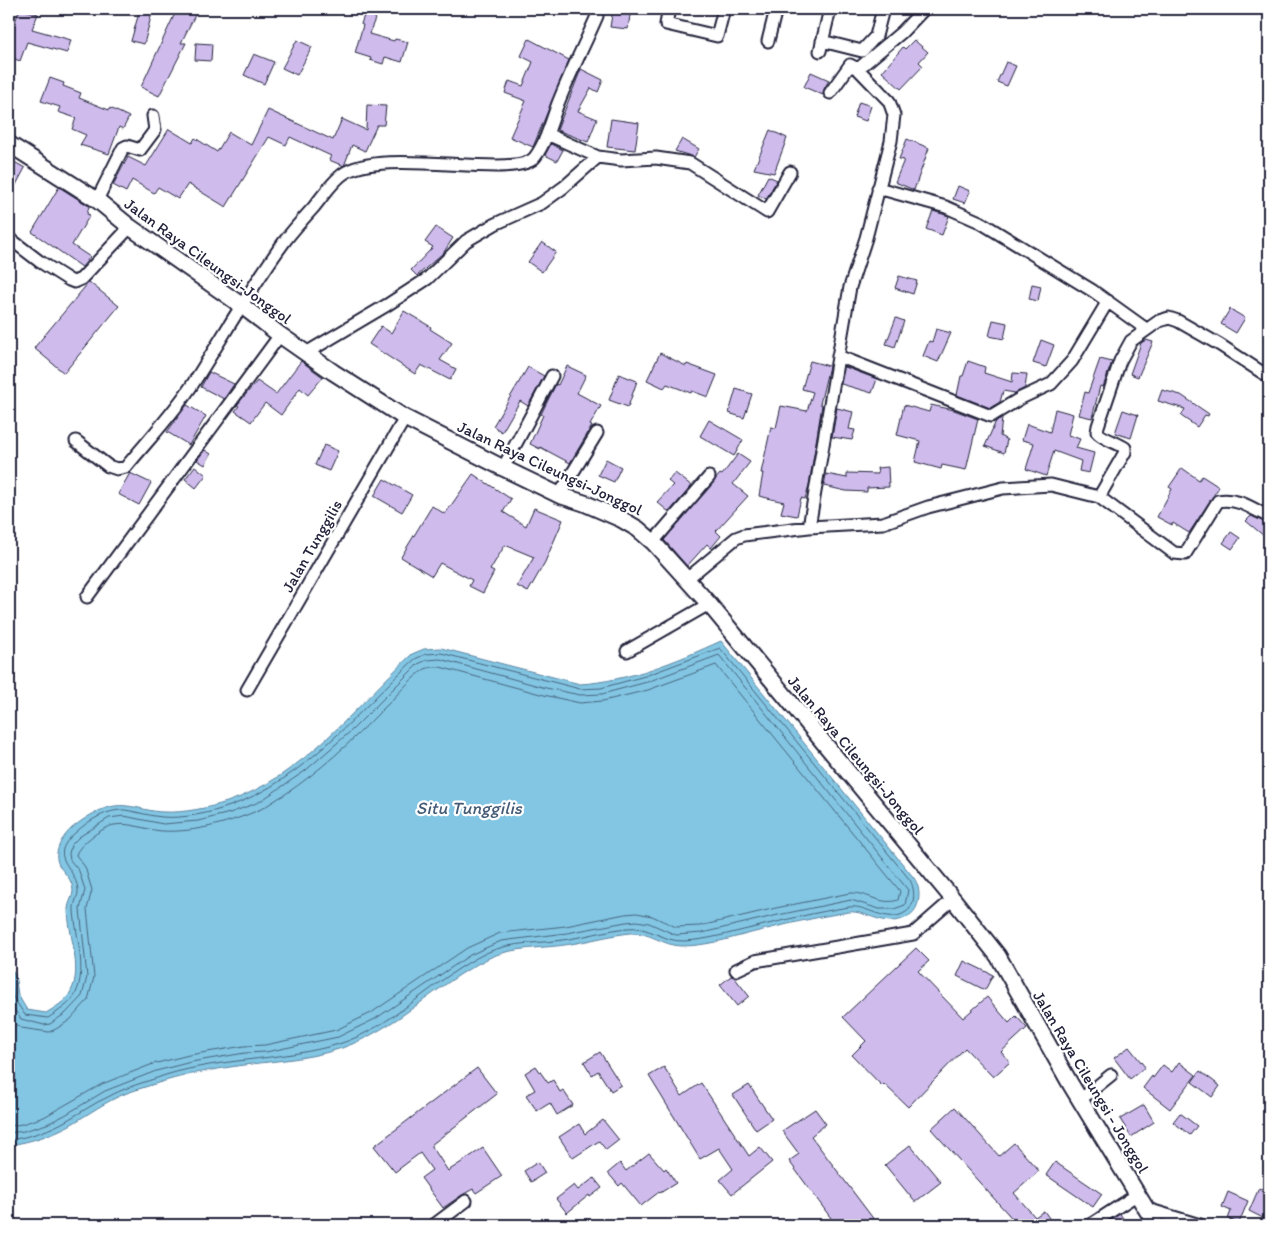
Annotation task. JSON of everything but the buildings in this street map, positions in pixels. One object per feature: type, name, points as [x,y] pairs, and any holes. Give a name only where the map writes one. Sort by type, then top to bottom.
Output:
[{"type":"main road","name":"Jalan Raya Cileungsi-Jonggol","points":[[9,144],[97,200],[130,227],[241,305],[280,335],[406,418],[559,495],[584,503],[621,519],[638,529],[654,542],[688,578],[998,956]]},
{"type":"main road","name":"Jalan Raya Cileungsi - Jonggol","points":[[998,956],[1080,1100],[1156,1225]]},
{"type":"street","points":[[669,9],[666,24],[717,36],[724,9]]},
{"type":"street","points":[[768,41],[776,9]]},
{"type":"street","points":[[830,9],[821,46],[862,51],[876,36],[883,9]]},
{"type":"street","points":[[858,69],[902,32],[924,9]]},
{"type":"street","points":[[76,441],[108,466],[117,469],[126,467],[193,384],[241,305],[285,241],[343,174],[358,166],[381,163],[405,162],[470,166],[530,162],[535,157],[547,134],[558,104],[597,16]]},
{"type":"street","points":[[809,527],[850,287],[866,238],[891,141],[894,115],[889,101],[858,69],[850,65],[830,93]]},
{"type":"street","points":[[97,200],[123,148],[127,146],[141,149],[155,130],[153,116]]},
{"type":"street","points":[[547,134],[598,157],[621,160],[656,158],[690,163],[767,212],[790,172]]},
{"type":"street","points":[[306,353],[387,306],[427,279],[466,240],[495,224],[542,204],[598,157]]},
{"type":"street","points":[[878,188],[946,207],[980,222],[1093,291],[1146,330]]},
{"type":"street","points":[[9,238],[39,261],[74,282],[81,279],[130,227]]},
{"type":"street","points":[[838,356],[991,416],[1021,398],[1051,384],[1072,361],[1108,302]]},
{"type":"street","points":[[1098,497],[1125,452],[1125,448],[1116,441],[1099,435],[1097,432],[1098,426],[1120,361],[1131,341],[1146,330],[1159,321],[1169,318],[1178,321],[1220,345],[1269,377]]},
{"type":"street","points":[[87,597],[280,335]]},
{"type":"street","points":[[503,468],[552,376]]},
{"type":"street","name":"Jalan Tunggilis","points":[[247,690],[406,418]]},
{"type":"street","points":[[559,495],[597,433]]},
{"type":"street","points":[[654,542],[709,477]]},
{"type":"street","points":[[688,578],[736,538],[744,535],[809,527],[883,523],[928,507],[1003,488],[1051,485],[1098,497],[1179,555],[1184,554],[1218,501],[1228,499],[1238,501],[1269,518]]},
{"type":"street","points":[[626,650],[709,604]]},
{"type":"street","points":[[736,970],[755,961],[914,934],[953,899]]},
{"type":"street","points":[[1080,1100],[1111,1075]]},
{"type":"street","points":[[1090,1225],[1138,1194]]},
{"type":"street","points":[[434,1225],[466,1201]]},
{"type":"street","points":[[1147,1209],[1200,1225]]},
{"type":"water","name":"Situ Tunggilis","points":[[721,641],[914,878],[917,883],[919,899],[912,914],[899,920],[891,921],[849,912],[800,921],[716,942],[691,946],[669,944],[643,934],[630,933],[561,946],[528,948],[507,952],[487,959],[469,969],[380,1030],[342,1048],[313,1056],[187,1075],[119,1096],[56,1132],[33,1140],[9,1145],[9,966],[15,974],[18,995],[27,1010],[46,1013],[63,1001],[71,991],[76,972],[68,909],[73,887],[59,865],[57,855],[62,840],[78,823],[98,811],[112,806],[127,806],[159,812],[188,811],[227,802],[255,790],[304,758],[349,717],[412,654],[424,649],[441,648],[580,684],[617,679],[652,669]]}]
